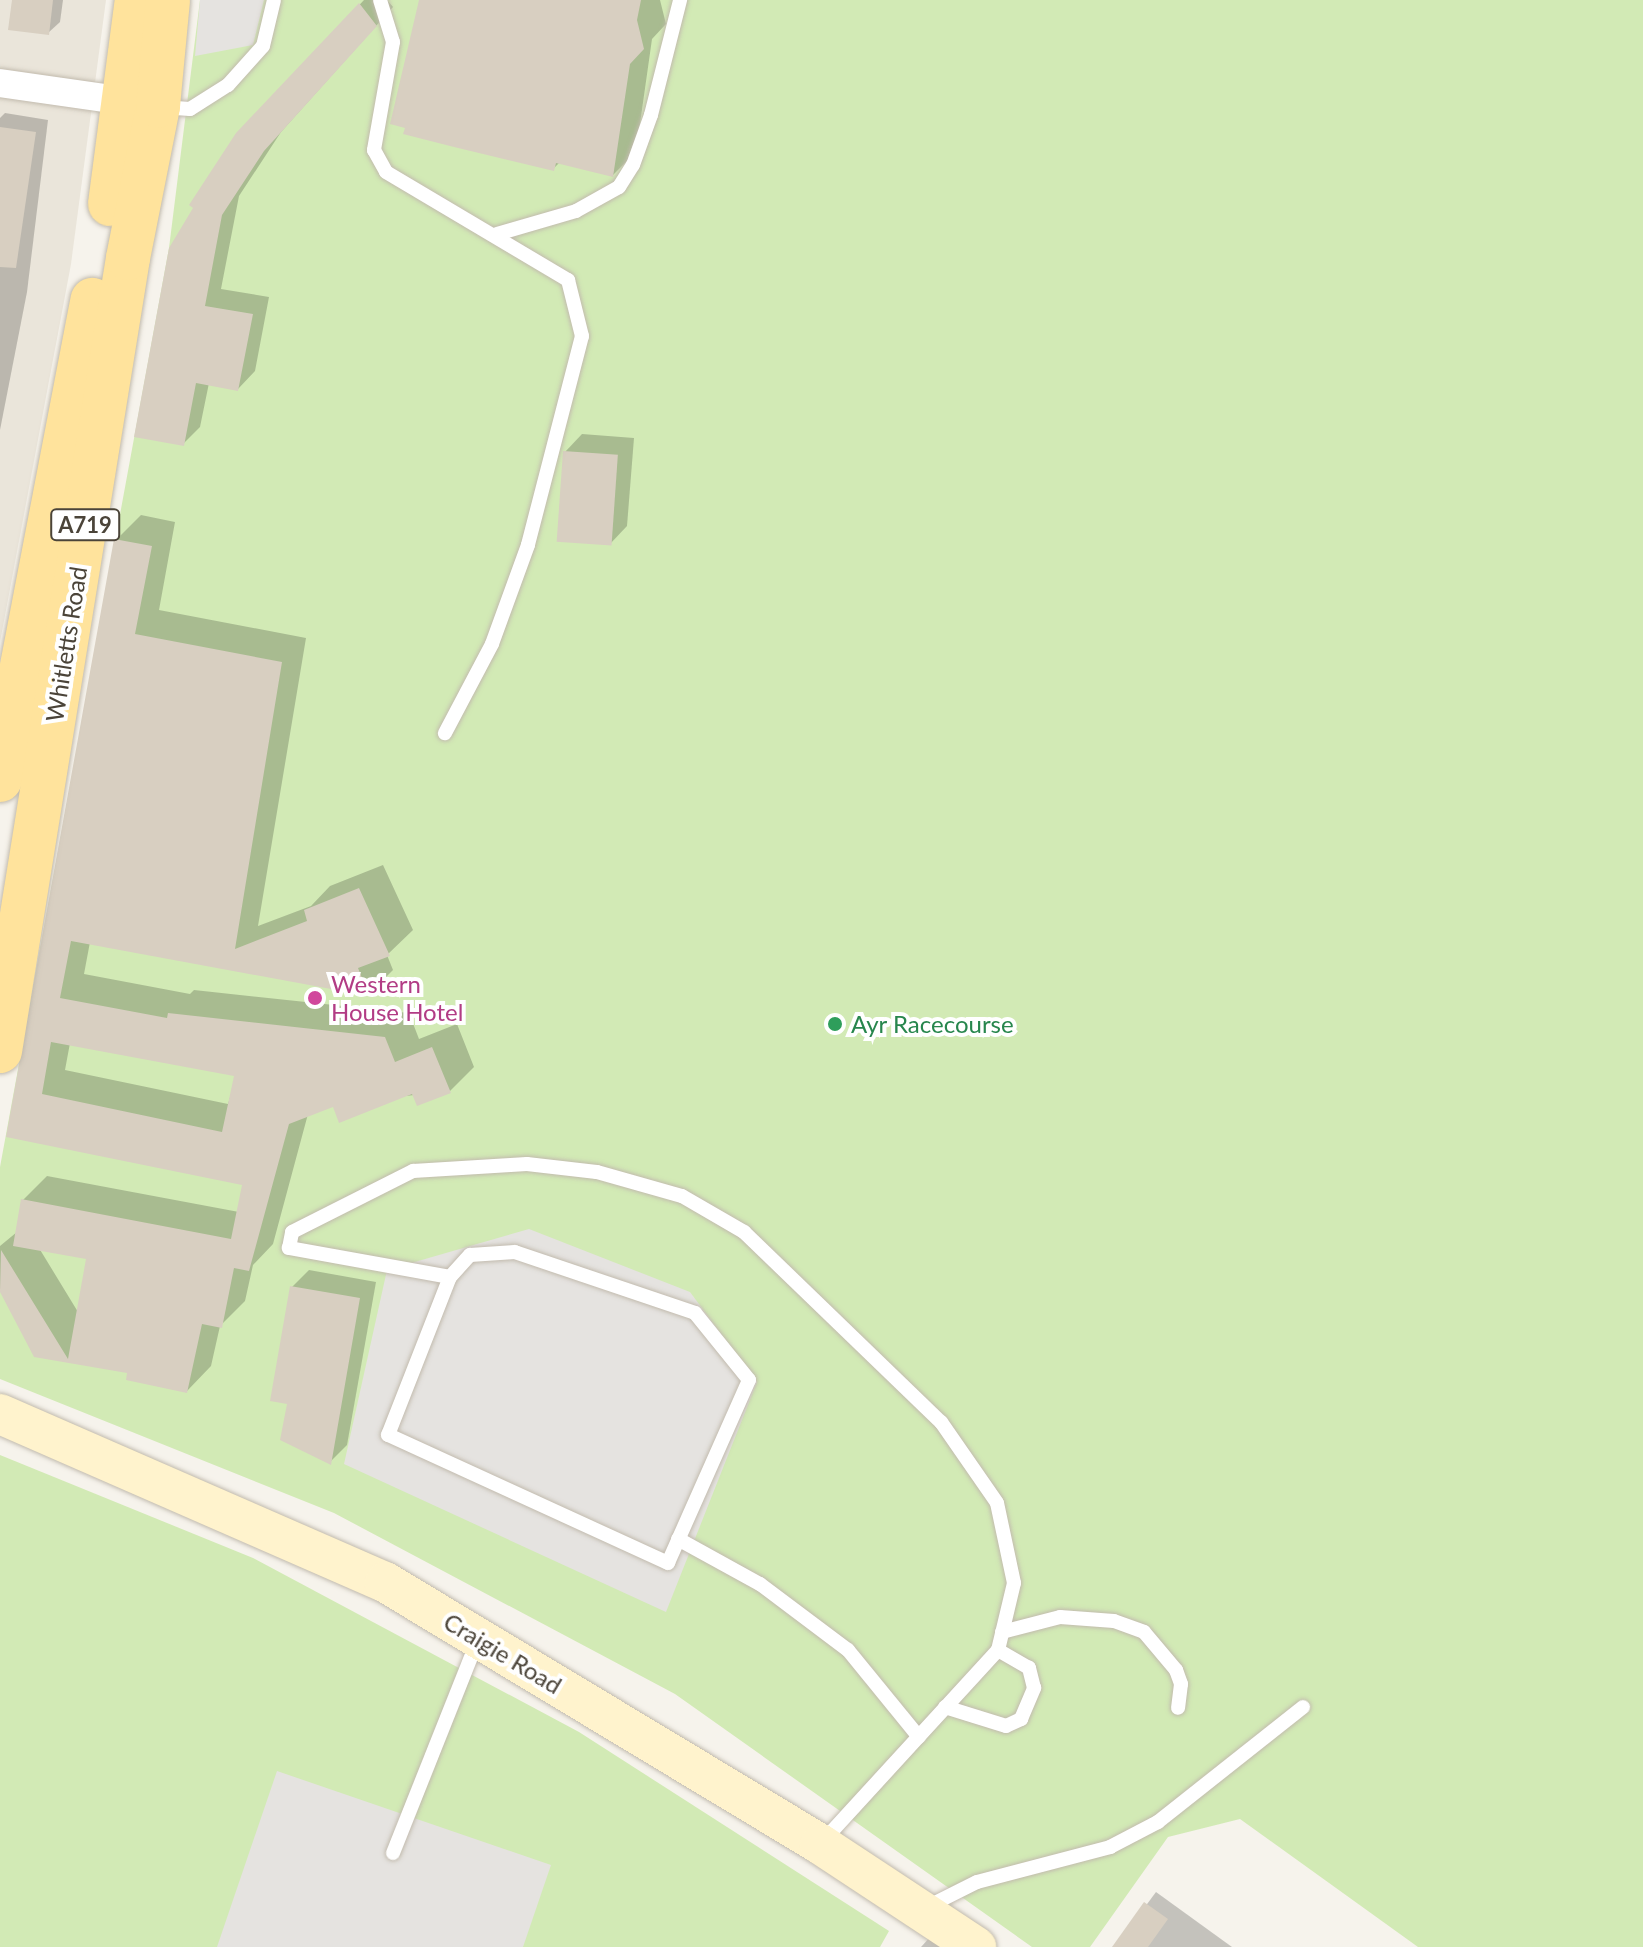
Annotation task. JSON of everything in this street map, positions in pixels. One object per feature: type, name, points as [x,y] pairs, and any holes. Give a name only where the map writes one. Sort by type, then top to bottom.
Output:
[{"type":"main road","name":"Whitletts Road","points":[[0,1051],[128,258],[141,104],[137,0]]},
{"type":"main road","name":"Whitletts Road","points":[[0,780],[113,188],[141,104],[168,0]]},
{"type":"main road","name":"Craigie Road","points":[[0,1414],[385,1582],[820,1844],[976,1947]]},
{"type":"street","points":[[0,83],[141,104]]},
{"type":"lane","points":[[141,104],[190,109],[228,85],[263,46],[274,0]]},
{"type":"lane","points":[[380,0],[393,42],[374,150],[386,172],[497,234],[568,280],[582,336],[528,545],[492,644],[445,733]]},
{"type":"lane","points":[[497,234],[576,211],[619,187],[633,165],[651,115],[680,0]]},
{"type":"lane","points":[[450,1277],[289,1248],[292,1232],[413,1171],[527,1164],[597,1172],[682,1196],[744,1232],[941,1422],[997,1503],[1014,1583],[998,1650],[820,1844]]},
{"type":"lane","points":[[515,1252],[695,1313],[749,1380],[668,1563],[388,1435],[450,1277],[470,1255],[515,1252]]},
{"type":"lane","points":[[678,1539],[760,1584],[848,1650],[919,1737]]},
{"type":"lane","points":[[1002,1632],[1060,1617],[1114,1621],[1144,1632],[1165,1650],[1176,1670],[1181,1684],[1178,1708]]},
{"type":"lane","points":[[393,1853],[479,1638]]},
{"type":"lane","points":[[945,1707],[1006,1726],[1021,1719],[1034,1688],[1029,1668],[998,1650]]},
{"type":"lane","points":[[921,1910],[977,1882],[1110,1847],[1158,1822],[1303,1707]]},
{"type":"shaded area","points":[[0,0],[106,0],[71,264],[0,642]]},
{"type":"shaded area","points":[[200,0],[264,0],[253,45],[195,56]]},
{"type":"shaded area","points":[[529,1229],[690,1292],[757,1382],[666,1612],[344,1464],[387,1270]]},
{"type":"shaded area","points":[[277,1771],[551,1865],[523,1947],[217,1947]]},
{"type":"green space","name":"Ayr Racecourse","points":[[200,0],[1643,0],[1643,1947],[1418,1947],[1240,1819],[1168,1837],[1090,1947],[1032,1947],[675,1694],[334,1513],[0,1379],[0,1167],[169,248]]},
{"type":"green space","points":[[0,1455],[253,1558],[579,1732],[889,1931],[880,1947],[0,1947]]},
{"type":"building","points":[[12,0],[53,0],[49,35],[8,30]]},
{"type":"building","points":[[419,0],[641,0],[637,20],[644,49],[630,64],[613,177],[556,163],[554,171],[403,134],[405,128],[390,124]]},
{"type":"building","points":[[359,3],[377,26],[264,151],[222,215],[205,306],[253,314],[238,391],[196,383],[184,446],[134,437],[169,248],[193,208],[189,205],[236,133]]},
{"type":"building","points":[[0,127],[36,132],[16,268],[0,267]]},
{"type":"building","points":[[563,451],[618,455],[612,546],[557,542]]},
{"type":"building","points":[[114,539],[152,546],[135,634],[282,662],[235,949],[307,921],[304,910],[359,888],[390,956],[358,968],[369,996],[71,941],[60,998],[167,1018],[168,1013],[385,1037],[395,1062],[432,1047],[451,1093],[417,1106],[412,1094],[339,1123],[333,1107],[289,1124],[249,1271],[234,1268],[222,1328],[202,1324],[187,1393],[126,1380],[127,1373],[34,1357],[0,1292],[1,1250],[68,1359],[86,1259],[13,1246],[21,1199],[231,1239],[242,1185],[6,1137]],"holes":[[[51,1042],[234,1076],[222,1132],[42,1094]]]},
{"type":"building","points":[[290,1286],[360,1298],[331,1465],[280,1440],[287,1404],[270,1401]]},
{"type":"building","points":[[1144,1902],[1168,1919],[1148,1947],[1112,1947]]},
{"type":"place","name":"Western House Hotel","points":[[315,998]]},
{"type":"place","name":"Ayr Racecourse","points":[[835,1024]]}]
